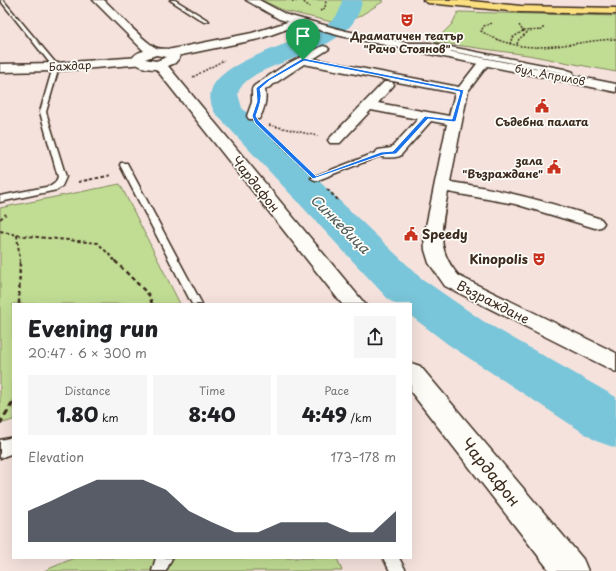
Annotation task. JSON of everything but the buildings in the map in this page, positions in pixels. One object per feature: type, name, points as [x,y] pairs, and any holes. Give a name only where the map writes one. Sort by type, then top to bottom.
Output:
[{"type":"main road","name":"Чардафон","points":[[98,0],[161,56],[353,303]]},
{"type":"main road","points":[[428,0],[521,9],[616,11]]},
{"type":"main road","name":"бул. Априлов","points":[[251,1],[277,14],[302,23],[345,34],[616,88]]},
{"type":"main road","points":[[161,56],[255,36],[302,23]]},
{"type":"main road","name":"Баждар","points":[[0,68],[56,67],[140,61],[147,64],[161,56]]},
{"type":"main road","name":"Чардафон","points":[[412,375],[571,571]]},
{"type":"street","points":[[254,116],[259,101],[260,94],[258,89],[268,80],[323,49]]},
{"type":"street","points":[[303,60],[462,91]]},
{"type":"street","name":"Възраждане","points":[[484,62],[462,91],[454,121],[433,227],[432,243],[435,256],[442,270],[452,281],[616,363]]},
{"type":"street","points":[[335,140],[388,85]]},
{"type":"street","points":[[369,106],[454,121]]},
{"type":"street","points":[[383,153],[395,153],[426,117]]},
{"type":"street","points":[[442,186],[510,197],[596,223]]},
{"type":"street","points":[[0,449],[12,445]]},
{"type":"lane","points":[[0,199],[54,188],[59,184],[62,177],[43,112],[43,103],[56,76],[56,67],[1,0]]},
{"type":"lane","points":[[172,0],[206,21]]},
{"type":"lane","points":[[400,45],[430,45],[556,69],[571,74],[570,79]]},
{"type":"lane","points":[[315,178],[383,153]]},
{"type":"lane","points":[[126,168],[196,303]]},
{"type":"lane","points":[[392,559],[398,571]]},
{"type":"path","points":[[291,3],[302,0],[315,11]]},
{"type":"path","points":[[318,13],[325,8],[326,0]]},
{"type":"path","points":[[495,22],[484,26],[481,31],[498,40],[524,45],[566,46],[616,39]]},
{"type":"path","points":[[514,24],[519,25],[524,23]]},
{"type":"path","points":[[519,25],[523,31]]},
{"type":"path","points":[[512,38],[523,31],[528,32],[543,30],[544,26],[542,25]]},
{"type":"path","points":[[519,40],[528,32]]},
{"type":"path","points":[[254,116],[257,122],[338,200]]},
{"type":"path","points":[[54,188],[126,168]]},
{"type":"path","points":[[0,232],[98,243],[149,295],[152,303]]},
{"type":"path","points":[[17,235],[20,254],[19,303]]},
{"type":"path","points":[[0,424],[12,404]]},
{"type":"green space","points":[[261,0],[384,1],[345,25],[285,11]]},
{"type":"green space","points":[[458,12],[616,16],[616,72],[528,55],[434,42],[452,24]]},
{"type":"green space","points":[[120,184],[180,303],[12,303],[12,420],[0,424],[0,208]]},
{"type":"green space","points":[[72,559],[337,559],[342,571],[44,571]]},
{"type":"waterway","name":"Синкевица","points":[[352,0],[347,18],[334,30],[319,39],[263,62],[234,78],[226,87],[224,94],[225,104],[230,113],[405,289],[466,333],[616,425]]},
{"type":"place","name":"Драматичен театър \"Рачо Стоянов\"","points":[[407,20]]},
{"type":"place","name":"Съдебна палата","points":[[542,106]]},
{"type":"place","name":"зала \"Възраждане\"","points":[[554,167]]},
{"type":"place","name":"Speedy","points":[[411,234]]},
{"type":"place","name":"Kinopolis","points":[[539,259]]},
{"type":"route","points":[[303,60],[462,91],[454,121],[426,117],[395,153],[383,153],[315,178],[257,122],[254,116],[259,101],[260,94],[258,89],[268,80],[303,60]]}]
